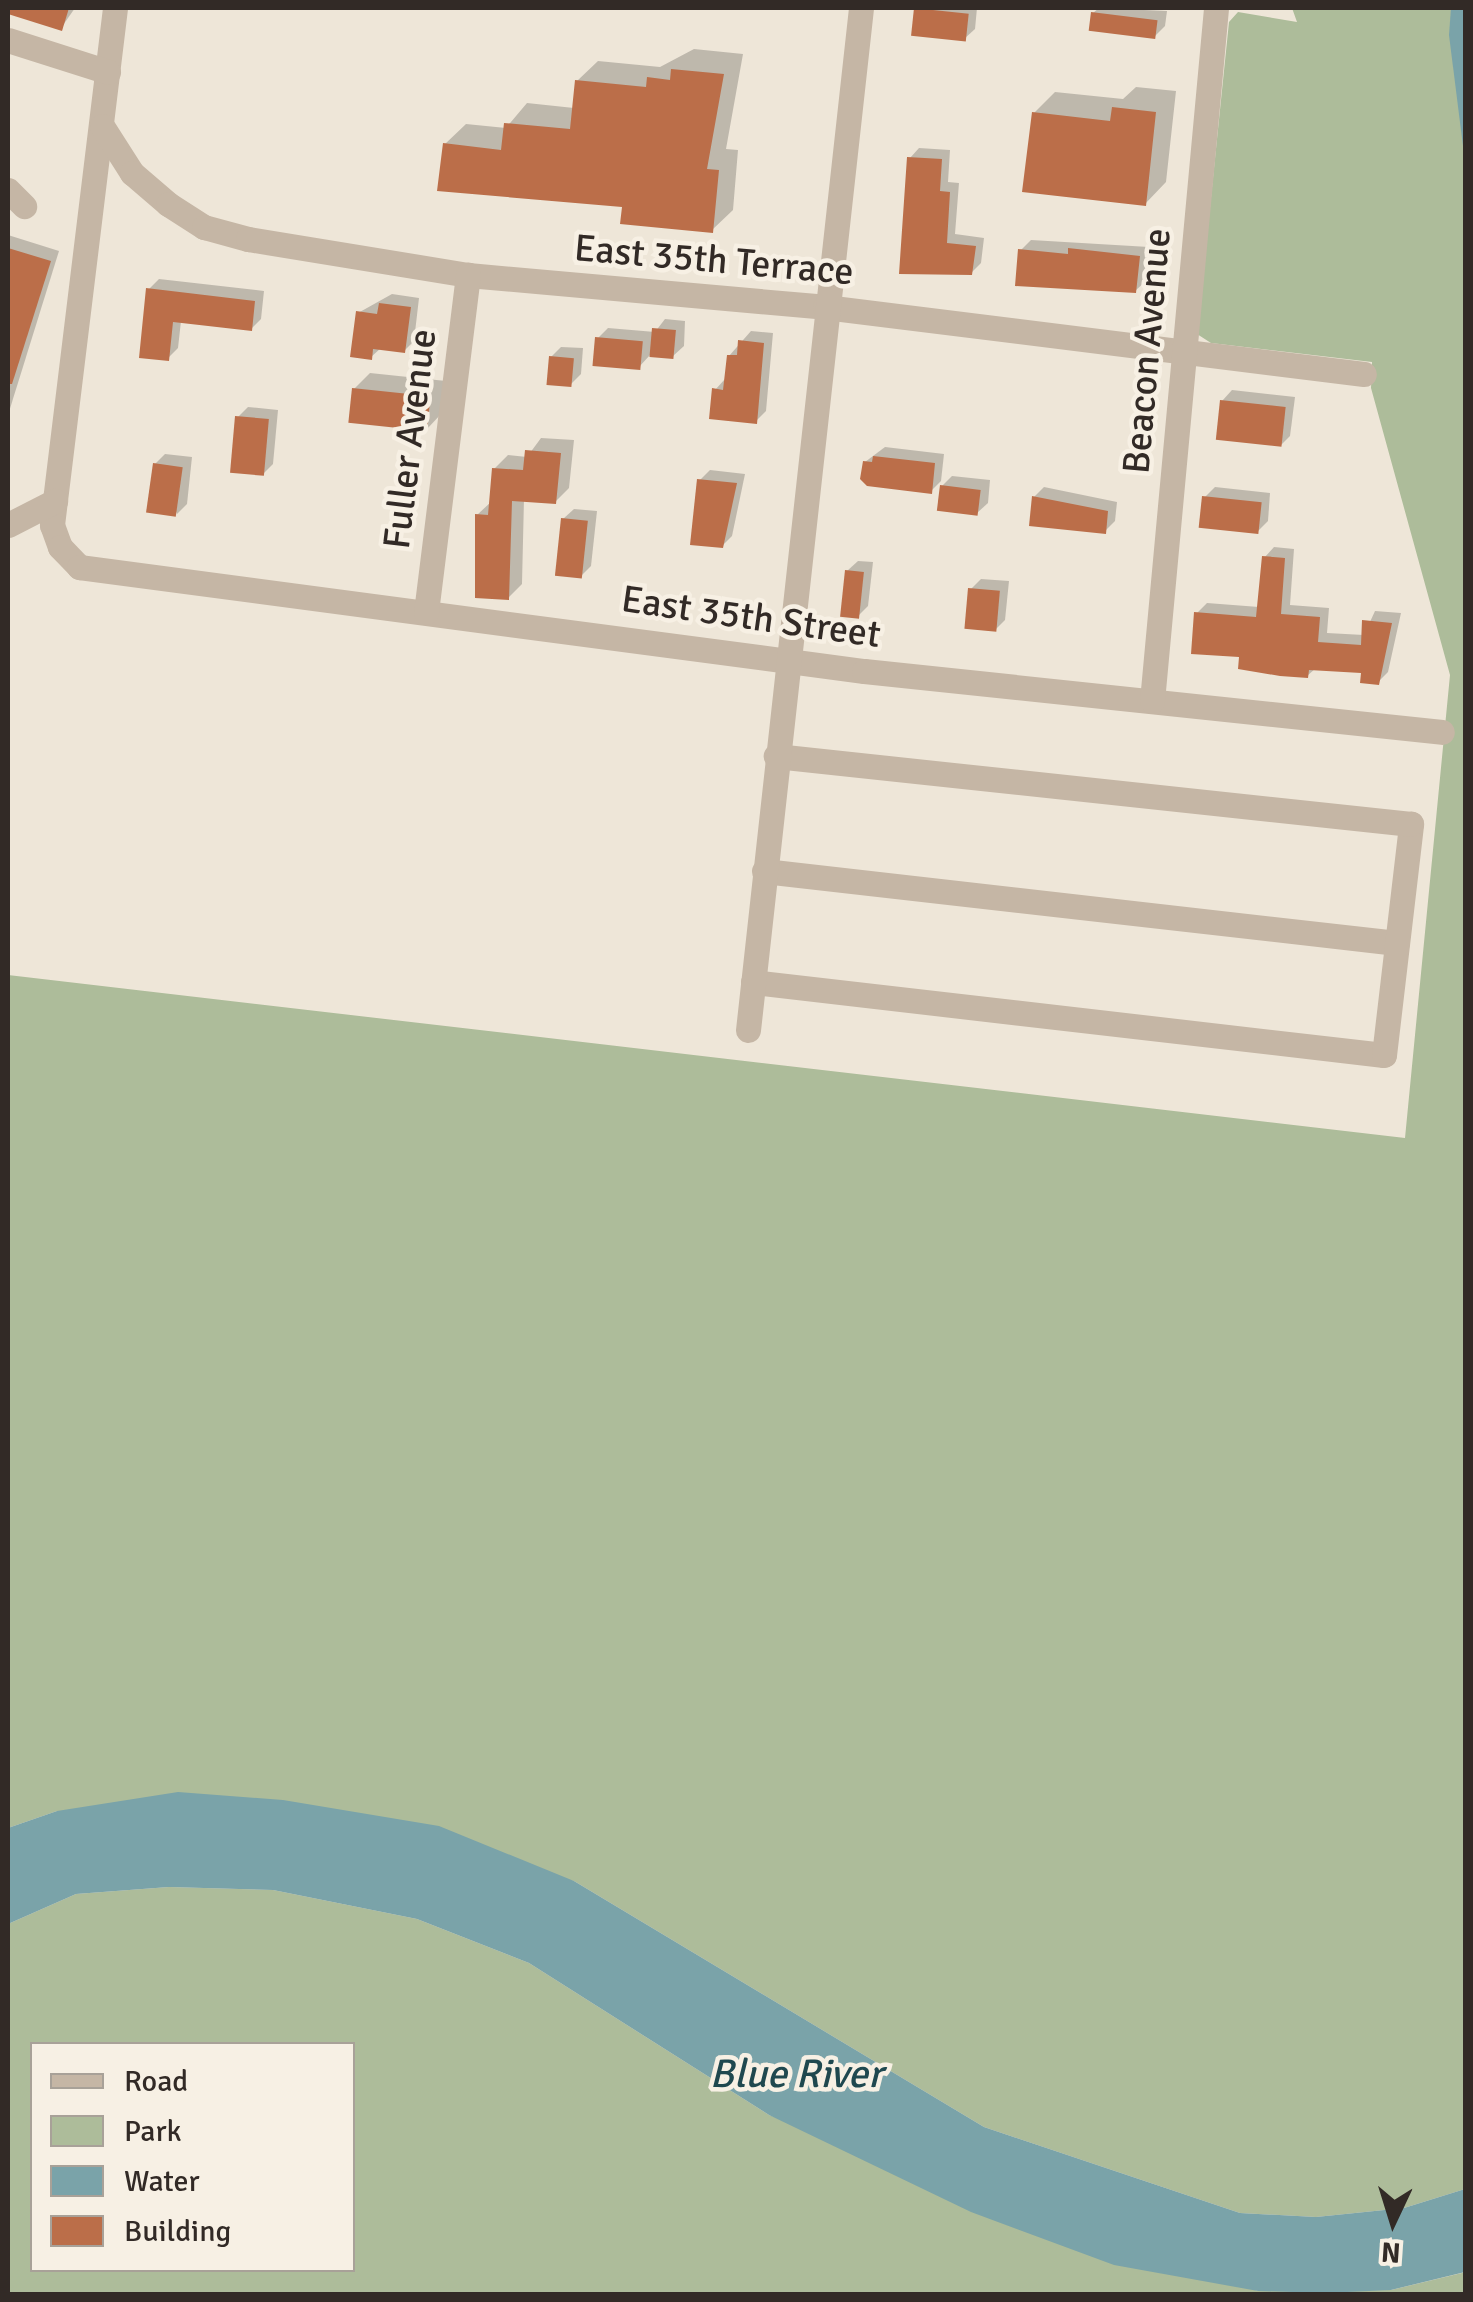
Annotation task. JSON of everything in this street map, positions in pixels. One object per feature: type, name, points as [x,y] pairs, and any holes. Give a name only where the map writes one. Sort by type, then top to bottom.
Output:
[{"type":"street","points":[[8,525],[55,501],[115,8]]},
{"type":"street","points":[[748,1030],[785,658],[861,8]]},
{"type":"street","name":"Beacon Avenue","points":[[1152,701],[1216,8]]},
{"type":"street","points":[[8,40],[108,72]]},
{"type":"street","name":"East 35th Terrace","points":[[102,126],[132,174],[204,227],[468,275],[825,307],[1364,374]]},
{"type":"street","name":"Fuller Avenue","points":[[426,612],[468,275]]},
{"type":"street","name":"East 35th Street","points":[[55,501],[52,525],[60,548],[79,567],[110,573],[785,658],[1442,732]]},
{"type":"street","points":[[753,982],[1384,1055],[1411,824],[776,756]]},
{"type":"street","points":[[764,870],[1397,943]]},
{"type":"green space","points":[[1292,8],[1451,8],[1466,162],[1465,2189],[1404,2208],[1316,2217],[1240,2213],[984,2127],[574,1881],[57,1811],[8,1828],[8,975],[1405,1138],[1450,675],[1371,388],[1372,362],[1211,343],[1197,334],[1229,22],[1238,12],[1297,22]]},
{"type":"green space","points":[[169,1887],[273,1890],[417,1919],[529,1963],[769,2115],[1258,2291],[1391,2290],[1466,2272],[1465,2294],[8,2294],[8,1924],[76,1894]]},
{"type":"water","points":[[1451,8],[1465,8],[1465,162],[1449,35]]},
{"type":"water","name":"Blue River","points":[[178,1792],[283,1800],[439,1826],[574,1881],[984,2127],[1240,2213],[1316,2217],[1404,2208],[1465,2189],[1465,2272],[1391,2290],[1325,2293],[1258,2291],[1114,2265],[971,2212],[769,2115],[529,1963],[417,1919],[273,1890],[169,1887],[76,1894],[8,1924],[8,1828],[57,1811]]},
{"type":"building","points":[[8,8],[69,8],[62,31],[8,14]]},
{"type":"building","points":[[914,8],[969,14],[966,42],[911,36]]},
{"type":"building","points":[[1091,12],[1158,20],[1155,39],[1089,31]]},
{"type":"building","points":[[671,69],[724,74],[707,169],[719,170],[713,233],[620,224],[622,207],[437,191],[443,143],[501,150],[504,123],[570,129],[575,80],[646,87],[647,77],[670,80]]},
{"type":"building","points":[[1112,107],[1156,112],[1146,206],[1022,192],[1032,112],[1110,121]]},
{"type":"building","points":[[907,157],[942,159],[940,191],[950,192],[947,243],[976,246],[972,275],[899,274]]},
{"type":"building","points":[[8,248],[51,261],[12,384],[8,384]]},
{"type":"building","points":[[1068,248],[1140,256],[1136,293],[1015,286],[1018,249],[1068,254]]},
{"type":"building","points":[[146,288],[255,301],[252,331],[173,322],[169,361],[139,358]]},
{"type":"building","points":[[379,303],[411,307],[405,353],[373,349],[372,360],[350,357],[356,311],[377,314]]},
{"type":"building","points":[[652,328],[676,330],[673,359],[649,357]]},
{"type":"building","points":[[595,337],[643,341],[640,370],[592,366]]},
{"type":"building","points":[[738,340],[764,343],[757,424],[709,419],[712,388],[723,390],[727,355],[737,355]]},
{"type":"building","points":[[549,356],[574,358],[571,387],[546,385]]},
{"type":"building","points":[[352,388],[431,396],[427,431],[348,423]]},
{"type":"building","points":[[1220,400],[1286,407],[1281,447],[1216,440]]},
{"type":"building","points":[[235,416],[269,419],[264,476],[230,473]]},
{"type":"building","points":[[525,450],[561,453],[556,504],[512,501],[509,600],[475,598],[475,514],[488,515],[492,468],[523,470]]},
{"type":"building","points":[[873,456],[935,463],[932,494],[867,486],[860,479],[863,461],[872,462]]},
{"type":"building","points":[[153,463],[183,467],[176,517],[146,513]]},
{"type":"building","points":[[697,479],[737,483],[723,548],[690,545]]},
{"type":"building","points":[[940,485],[981,490],[978,516],[937,511]]},
{"type":"building","points":[[1032,496],[1108,511],[1106,534],[1029,526]]},
{"type":"building","points":[[1202,496],[1262,502],[1258,534],[1199,528]]},
{"type":"building","points":[[561,518],[588,521],[582,579],[555,576]]},
{"type":"building","points":[[1262,556],[1285,558],[1281,614],[1320,617],[1318,642],[1361,645],[1362,620],[1392,623],[1379,685],[1360,683],[1361,673],[1309,670],[1308,678],[1280,676],[1238,669],[1239,657],[1191,654],[1194,612],[1256,617]]},
{"type":"building","points":[[845,570],[864,572],[859,619],[840,617]]},
{"type":"building","points":[[968,588],[1000,591],[996,632],[964,629]]}]
